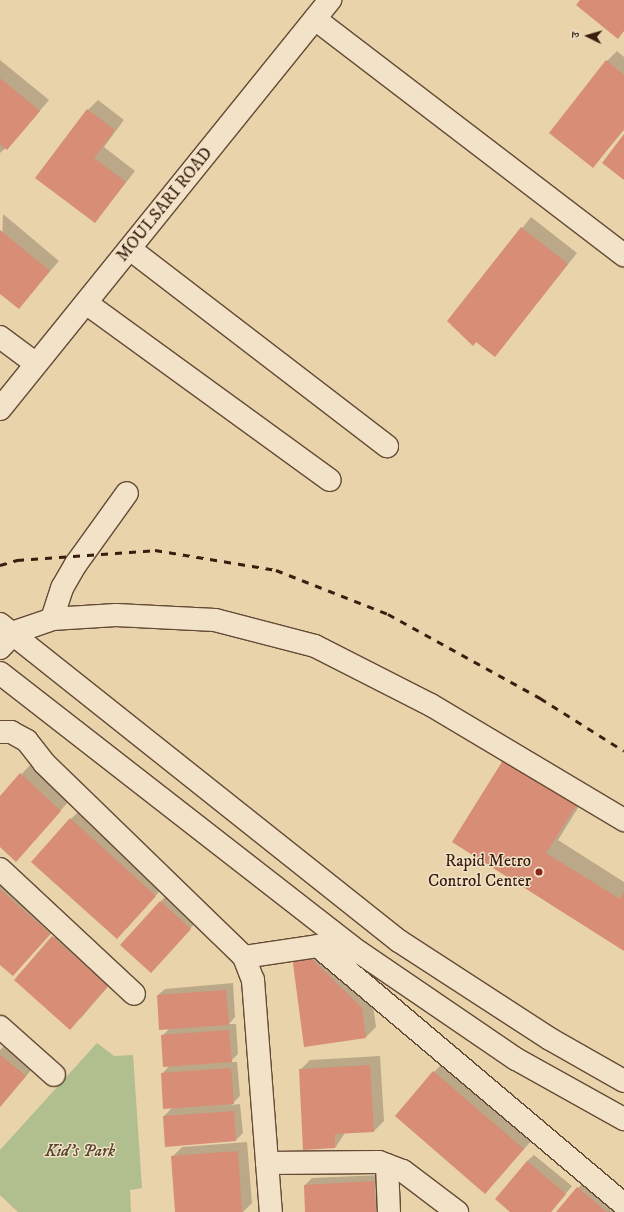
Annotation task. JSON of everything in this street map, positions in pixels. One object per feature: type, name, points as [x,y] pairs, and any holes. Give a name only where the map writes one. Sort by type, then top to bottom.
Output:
[{"type":"street","name":"MOULSARI ROAD","points":[[0,409],[330,0]]},
{"type":"street","points":[[315,19],[624,255]]},
{"type":"street","points":[[130,249],[387,446]]},
{"type":"street","points":[[86,303],[330,480]]},
{"type":"street","points":[[0,337],[35,364]]},
{"type":"street","points":[[52,619],[62,588],[76,564],[127,494]]},
{"type":"street","points":[[8,628],[52,619],[116,615],[215,620],[315,646],[431,705],[624,820]]},
{"type":"street","points":[[0,648],[8,628]]},
{"type":"street","points":[[8,628],[399,941],[593,1064],[624,1081]]},
{"type":"street","points":[[0,673],[359,952],[516,1059],[624,1119]]},
{"type":"street","points":[[0,732],[11,732],[26,741],[44,763],[244,957],[253,980],[271,1212]]},
{"type":"street","points":[[0,869],[134,994]]},
{"type":"street","points":[[244,957],[318,946],[624,1205]]},
{"type":"street","points":[[0,1027],[54,1075]]},
{"type":"street","points":[[578,1093],[593,1064]]},
{"type":"street","points":[[267,1163],[355,1160],[387,1165],[430,1189],[457,1212]]},
{"type":"street","points":[[387,1165],[389,1212]]},
{"type":"green space","name":"Kid's Park","points":[[97,1043],[114,1056],[133,1055],[142,1188],[130,1190],[131,1212],[18,1212],[0,1195],[0,1150]]},
{"type":"building","points":[[580,0],[624,0],[624,31],[618,39],[576,5]]},
{"type":"building","points":[[606,60],[624,75],[624,129],[593,168],[549,133]]},
{"type":"building","points":[[0,78],[40,111],[7,150],[0,144]]},
{"type":"building","points":[[87,109],[115,130],[94,158],[126,182],[95,223],[35,178]]},
{"type":"building","points":[[624,134],[624,180],[602,163]]},
{"type":"building","points":[[521,227],[568,264],[495,357],[476,342],[473,346],[447,321]]},
{"type":"building","points":[[0,230],[50,271],[19,309],[0,294]]},
{"type":"building","name":"Rapid Metro Control Center","points":[[505,757],[578,803],[546,853],[620,899],[624,892],[624,951],[452,842]]},
{"type":"building","points":[[20,773],[61,811],[16,862],[0,847],[0,796]]},
{"type":"building","points":[[70,818],[156,896],[117,939],[31,862]]},
{"type":"building","points":[[0,889],[50,934],[13,976],[0,965]]},
{"type":"building","points":[[160,901],[191,929],[151,973],[120,945]]},
{"type":"building","points":[[52,936],[108,986],[70,1030],[14,980]]},
{"type":"building","points":[[307,954],[362,1008],[366,1038],[304,1047],[292,956]]},
{"type":"building","points":[[226,990],[229,1025],[159,1030],[157,995]]},
{"type":"building","points":[[229,1030],[232,1062],[163,1067],[161,1035]]},
{"type":"building","points":[[0,1055],[26,1076],[0,1107]]},
{"type":"building","points":[[370,1065],[374,1132],[335,1134],[335,1148],[303,1150],[299,1069]]},
{"type":"building","points":[[231,1068],[234,1104],[163,1109],[161,1073]]},
{"type":"building","points":[[433,1071],[524,1149],[485,1194],[395,1116]]},
{"type":"building","points":[[234,1111],[236,1141],[165,1147],[163,1116]]},
{"type":"building","points":[[238,1151],[242,1212],[175,1212],[171,1156]]},
{"type":"building","points":[[527,1161],[566,1194],[551,1212],[510,1212],[495,1199]]},
{"type":"building","points":[[374,1181],[376,1212],[305,1212],[304,1185]]},
{"type":"building","points":[[577,1187],[607,1212],[556,1212]]},
{"type":"railway","points":[[0,565],[17,560],[155,550],[276,570],[388,614],[540,698],[624,751]]},
{"type":"place","name":"Rapid Metro Control Center","points":[[539,872]]}]
